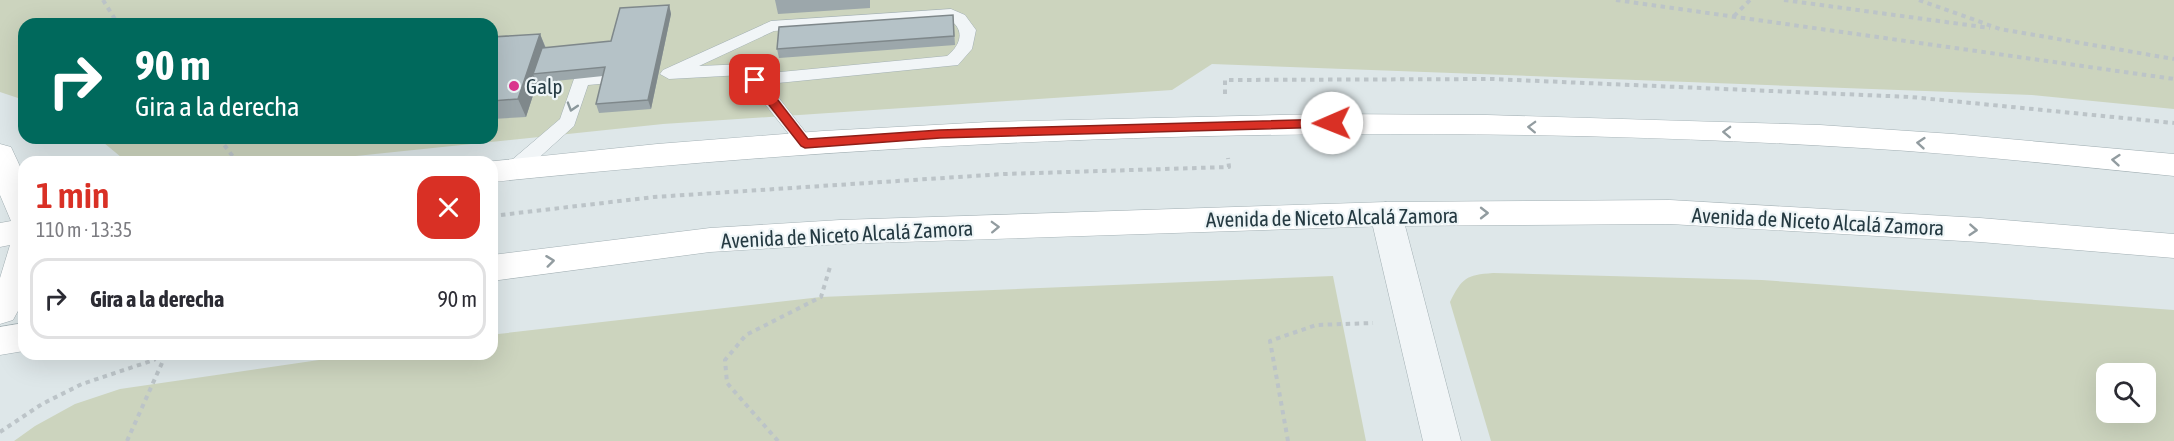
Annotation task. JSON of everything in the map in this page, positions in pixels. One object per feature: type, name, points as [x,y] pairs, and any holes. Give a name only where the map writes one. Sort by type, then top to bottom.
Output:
[{"type":"street","points":[[503,170],[643,154],[952,134],[1375,123],[1822,135],[2174,165]]},
{"type":"street","points":[[0,155],[18,200]]},
{"type":"street","name":"Avenida de Niceto Alcalá Zamora","points":[[498,267],[710,240],[840,232],[1386,214],[1670,212],[1980,230],[2174,246]]},
{"type":"street","points":[[1386,214],[1442,441]]},
{"type":"street","points":[[0,236],[18,232]]},
{"type":"street","points":[[0,310],[16,283],[18,275]]},
{"type":"street","points":[[0,341],[18,338]]},
{"type":"lane","points":[[669,74],[771,26],[951,14],[967,24],[971,32],[969,43],[952,61],[755,80]]},
{"type":"lane","points":[[503,170],[568,122],[581,81],[747,69],[805,143]]},
{"type":"path","points":[[103,0],[114,18]]},
{"type":"path","points":[[1616,0],[2174,79]]},
{"type":"path","points":[[1734,16],[1750,0]]},
{"type":"path","points":[[1784,0],[2000,29],[2174,59]]},
{"type":"path","points":[[1919,0],[2000,29]]},
{"type":"path","points":[[778,441],[727,382],[725,360],[747,335],[821,297],[840,232]]},
{"type":"path","points":[[1288,441],[1270,341],[1316,325],[1412,322]]},
{"type":"path","points":[[0,432],[42,404],[82,384],[154,360]]},
{"type":"path","points":[[127,441],[163,360]]},
{"type":"green space","points":[[0,0],[2174,0],[2174,109],[2032,95],[1212,64],[1172,90],[663,124],[498,141],[498,18],[18,18],[18,98],[0,92]]},
{"type":"green space","points":[[105,144],[471,144],[356,156],[120,156]]},
{"type":"green space","points":[[1493,273],[1762,280],[2174,310],[2174,441],[1491,441],[1450,302],[1462,283],[1471,277]]},
{"type":"green space","points":[[1333,276],[1366,441],[14,441],[35,426],[75,404],[120,389],[319,360],[498,360],[498,334],[821,297]]},
{"type":"building","points":[[669,5],[648,100],[596,104],[605,67],[533,74],[542,48],[611,41],[620,8]]},
{"type":"building","points":[[953,15],[954,36],[777,49],[779,27]]},
{"type":"building","points":[[540,34],[518,99],[498,101],[498,37]]},
{"type":"place","name":"Galp","points":[[514,86]]},
{"type":"route","points":[[755,80],[805,143],[940,134],[1332,123]]}]
